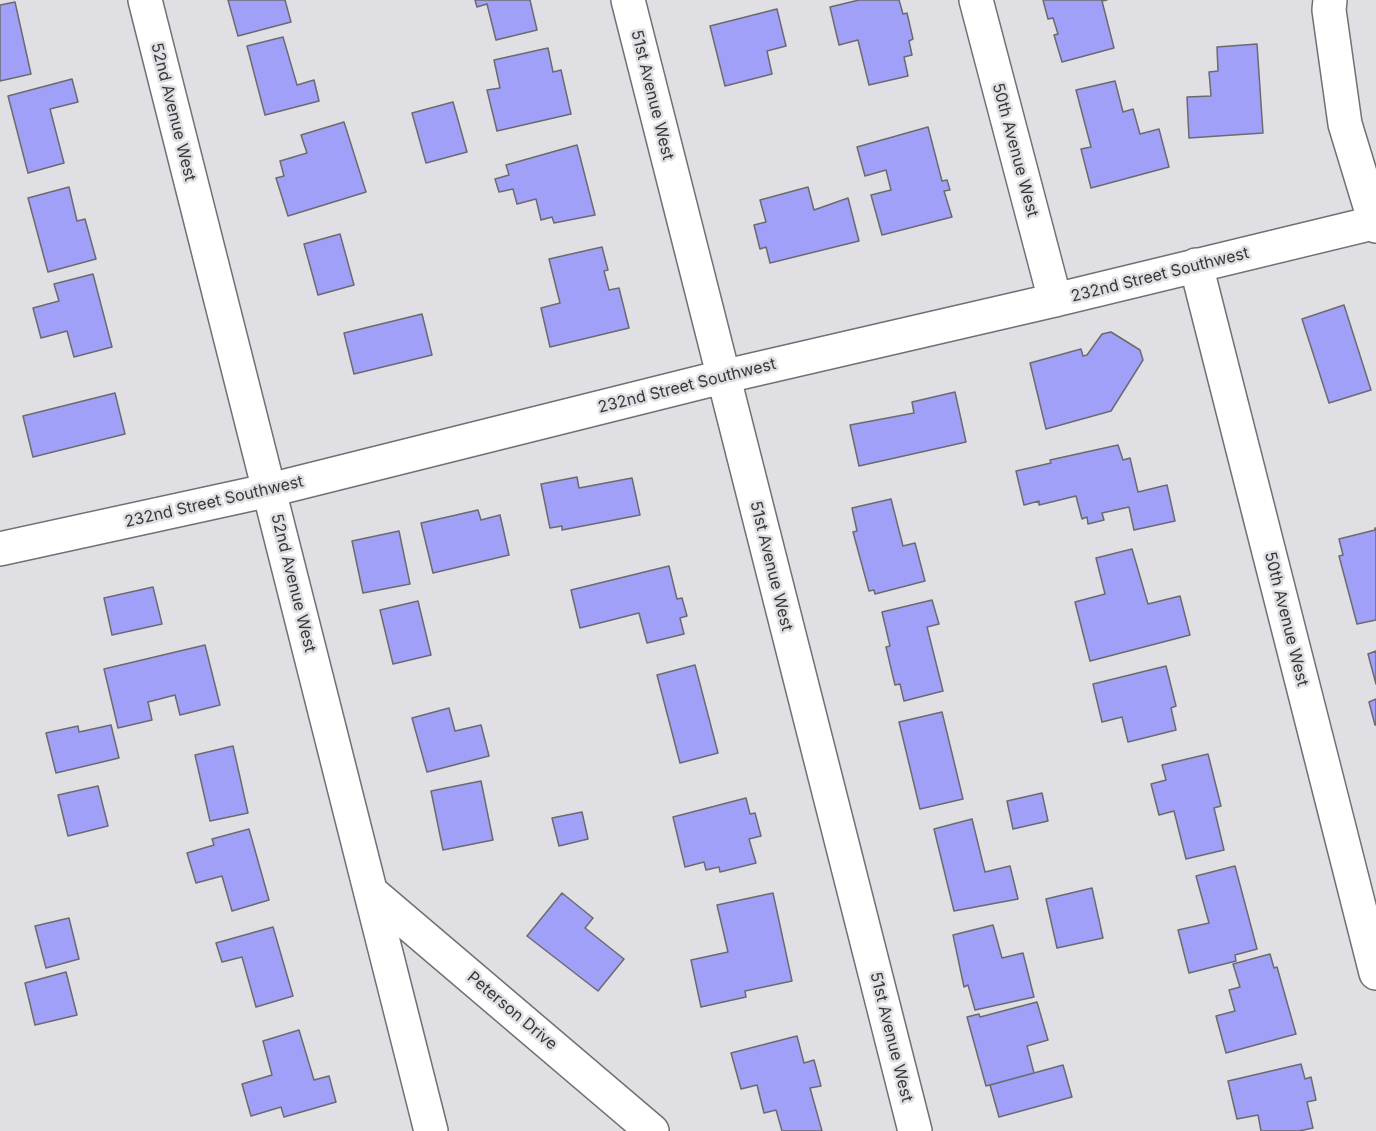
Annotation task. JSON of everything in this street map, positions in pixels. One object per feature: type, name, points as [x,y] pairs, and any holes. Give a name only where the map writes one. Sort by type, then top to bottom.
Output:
[{"type":"street","name":"52nd Avenue West","points":[[145,0],[431,1131]]},
{"type":"street","name":"51st Avenue West","points":[[628,0],[915,1131]]},
{"type":"street","name":"50th Avenue West","points":[[976,0],[1055,300]]},
{"type":"street","points":[[1330,0],[1329,10],[1345,124],[1375,224]]},
{"type":"street","name":"232nd Street Southwest","points":[[0,549],[270,490],[722,377],[1375,224]]},
{"type":"street","name":"50th Avenue West","points":[[1196,265],[1376,974]]},
{"type":"street","name":"Peterson Drive","points":[[371,892],[652,1131]]},
{"type":"building","points":[[228,0],[285,0],[291,22],[238,36]]},
{"type":"building","points":[[475,0],[530,0],[537,30],[496,40],[487,4],[477,7]]},
{"type":"building","points":[[859,0],[899,0],[903,14],[907,13],[913,39],[909,41],[912,55],[904,57],[908,76],[869,85],[858,40],[839,45],[830,7]]},
{"type":"building","points":[[1043,0],[1107,0],[1102,1],[1114,48],[1062,62],[1054,35],[1058,34],[1053,18],[1048,19]]},
{"type":"building","points":[[15,2],[31,74],[0,81],[0,5]]},
{"type":"building","points":[[777,9],[786,46],[767,51],[772,74],[725,86],[710,26]]},
{"type":"building","points":[[283,37],[297,85],[314,80],[319,101],[265,115],[247,46]]},
{"type":"building","points":[[1257,44],[1263,133],[1189,138],[1187,97],[1211,96],[1209,72],[1218,71],[1217,47]]},
{"type":"building","points":[[548,48],[553,72],[561,70],[571,114],[497,131],[487,90],[500,88],[494,60]]},
{"type":"building","points":[[72,79],[78,102],[50,109],[64,163],[28,173],[8,96]]},
{"type":"building","points":[[1115,81],[1123,112],[1133,109],[1140,134],[1159,129],[1169,167],[1091,188],[1081,149],[1091,147],[1076,90]]},
{"type":"building","points":[[453,102],[467,152],[426,163],[412,113]]},
{"type":"building","points":[[344,122],[366,192],[288,216],[276,178],[284,176],[280,161],[307,153],[301,135]]},
{"type":"building","points":[[928,127],[942,181],[947,180],[950,190],[944,191],[952,217],[882,235],[871,195],[891,190],[886,170],[865,176],[857,147]]},
{"type":"building","points":[[577,145],[595,215],[554,223],[552,217],[541,220],[536,199],[517,204],[513,189],[499,192],[495,179],[509,175],[506,165]]},
{"type":"building","points":[[69,187],[77,221],[85,219],[96,259],[48,272],[28,198]]},
{"type":"building","points":[[808,187],[814,210],[848,198],[859,241],[770,263],[766,247],[760,249],[754,225],[766,222],[760,200]]},
{"type":"building","points":[[340,234],[354,285],[318,295],[304,244]]},
{"type":"building","points":[[602,247],[608,270],[604,271],[609,290],[619,288],[629,328],[550,347],[541,308],[560,303],[549,259]]},
{"type":"building","points":[[93,274],[112,347],[74,357],[67,331],[41,338],[33,308],[59,301],[54,284]]},
{"type":"building","points":[[1344,305],[1371,390],[1329,403],[1302,319]]},
{"type":"building","points":[[422,314],[432,355],[354,374],[344,333]]},
{"type":"building","points":[[1111,332],[1140,350],[1143,360],[1111,411],[1046,429],[1030,363],[1081,349],[1083,356],[1087,355],[1102,334]]},
{"type":"building","points":[[955,392],[966,442],[859,466],[850,425],[914,413],[912,402]]},
{"type":"building","points":[[115,393],[125,434],[33,457],[23,416]]},
{"type":"building","points":[[1118,445],[1123,460],[1130,458],[1138,492],[1167,485],[1175,521],[1134,530],[1129,507],[1102,513],[1104,520],[1088,524],[1087,517],[1082,519],[1076,496],[1039,505],[1039,501],[1024,505],[1016,471],[1051,463],[1050,460]]},
{"type":"building","points":[[577,477],[579,488],[632,478],[640,515],[562,530],[562,526],[550,528],[541,484]]},
{"type":"building","points":[[891,499],[903,546],[915,543],[925,581],[875,594],[874,590],[869,591],[853,532],[857,531],[852,508]]},
{"type":"building","points":[[478,510],[481,520],[500,515],[509,555],[433,573],[421,523]]},
{"type":"building","points":[[1375,528],[1376,620],[1357,624],[1339,556],[1343,555],[1339,539],[1375,530]]},
{"type":"building","points":[[399,531],[410,584],[363,593],[352,541]]},
{"type":"building","points":[[1132,549],[1148,604],[1180,596],[1190,635],[1090,661],[1075,602],[1105,594],[1096,558]]},
{"type":"building","points":[[669,566],[677,599],[682,598],[687,616],[680,618],[684,634],[647,643],[639,613],[580,628],[571,590]]},
{"type":"building","points":[[153,587],[162,624],[112,635],[104,598]]},
{"type":"building","points":[[932,600],[939,624],[927,627],[943,691],[904,701],[900,684],[895,685],[886,647],[890,646],[882,612]]},
{"type":"building","points":[[418,601],[431,655],[393,664],[380,610]]},
{"type":"building","points":[[205,645],[220,705],[180,715],[175,695],[148,702],[152,720],[118,728],[104,669]]},
{"type":"building","points":[[1376,651],[1376,684],[1368,654]]},
{"type":"building","points":[[695,665],[718,753],[680,763],[657,675]]},
{"type":"building","points":[[1166,666],[1176,706],[1171,708],[1176,730],[1128,742],[1122,717],[1102,722],[1093,684]]},
{"type":"building","points":[[1376,699],[1376,725],[1375,725],[1369,702]]},
{"type":"building","points":[[449,708],[455,731],[481,725],[489,756],[427,772],[412,718]]},
{"type":"building","points":[[942,712],[963,799],[920,809],[899,722]]},
{"type":"building","points":[[111,725],[119,758],[56,773],[46,733],[78,726],[79,732]]},
{"type":"building","points":[[233,746],[248,813],[210,821],[195,755]]},
{"type":"building","points":[[1208,754],[1221,806],[1214,808],[1224,850],[1186,859],[1174,811],[1159,815],[1151,784],[1166,780],[1162,765]]},
{"type":"building","points":[[481,781],[493,840],[443,850],[431,791]]},
{"type":"building","points":[[98,786],[108,826],[68,836],[58,795]]},
{"type":"building","points":[[1042,793],[1048,821],[1013,829],[1007,801]]},
{"type":"building","points":[[746,798],[750,814],[755,813],[761,836],[749,839],[756,863],[720,872],[719,867],[706,870],[704,862],[685,867],[673,817]]},
{"type":"building","points":[[582,812],[588,839],[559,846],[552,818]]},
{"type":"building","points":[[972,819],[985,872],[1010,866],[1018,899],[954,911],[934,829]]},
{"type":"building","points":[[249,829],[269,900],[232,911],[222,876],[196,883],[187,853],[214,845],[212,839]]},
{"type":"building","points":[[1235,866],[1257,949],[1235,955],[1236,961],[1189,973],[1178,930],[1209,923],[1196,876]]},
{"type":"building","points":[[1092,888],[1103,938],[1057,948],[1046,899]]},
{"type":"building","points":[[562,893],[593,918],[585,928],[624,959],[598,991],[527,936]]},
{"type":"building","points":[[773,893],[792,981],[745,991],[746,997],[701,1007],[691,960],[728,952],[717,905]]},
{"type":"building","points":[[69,918],[79,959],[46,968],[35,926]]},
{"type":"building","points":[[993,925],[1002,958],[1023,953],[1034,997],[975,1010],[968,985],[964,987],[953,935]]},
{"type":"building","points":[[273,927],[293,996],[256,1007],[242,957],[222,962],[216,943]]},
{"type":"building","points":[[1270,954],[1274,968],[1277,967],[1296,1034],[1226,1053],[1216,1016],[1235,1011],[1229,990],[1240,987],[1233,964]]},
{"type":"building","points":[[66,972],[77,1015],[35,1025],[25,983]]},
{"type":"building","points":[[1037,1002],[1048,1040],[1027,1046],[1034,1073],[986,1086],[967,1017],[979,1014],[980,1017]]},
{"type":"building","points":[[299,1030],[314,1080],[329,1076],[336,1102],[284,1117],[281,1107],[251,1116],[242,1084],[272,1075],[263,1041]]},
{"type":"building","points":[[797,1036],[804,1063],[814,1060],[821,1086],[810,1088],[822,1131],[782,1131],[776,1110],[764,1113],[757,1085],[741,1089],[731,1053]]},
{"type":"building","points":[[1301,1064],[1305,1079],[1311,1077],[1316,1100],[1307,1102],[1313,1128],[1299,1131],[1261,1131],[1258,1115],[1237,1119],[1228,1081]]},
{"type":"building","points":[[1063,1065],[1072,1097],[999,1117],[990,1085]]}]
